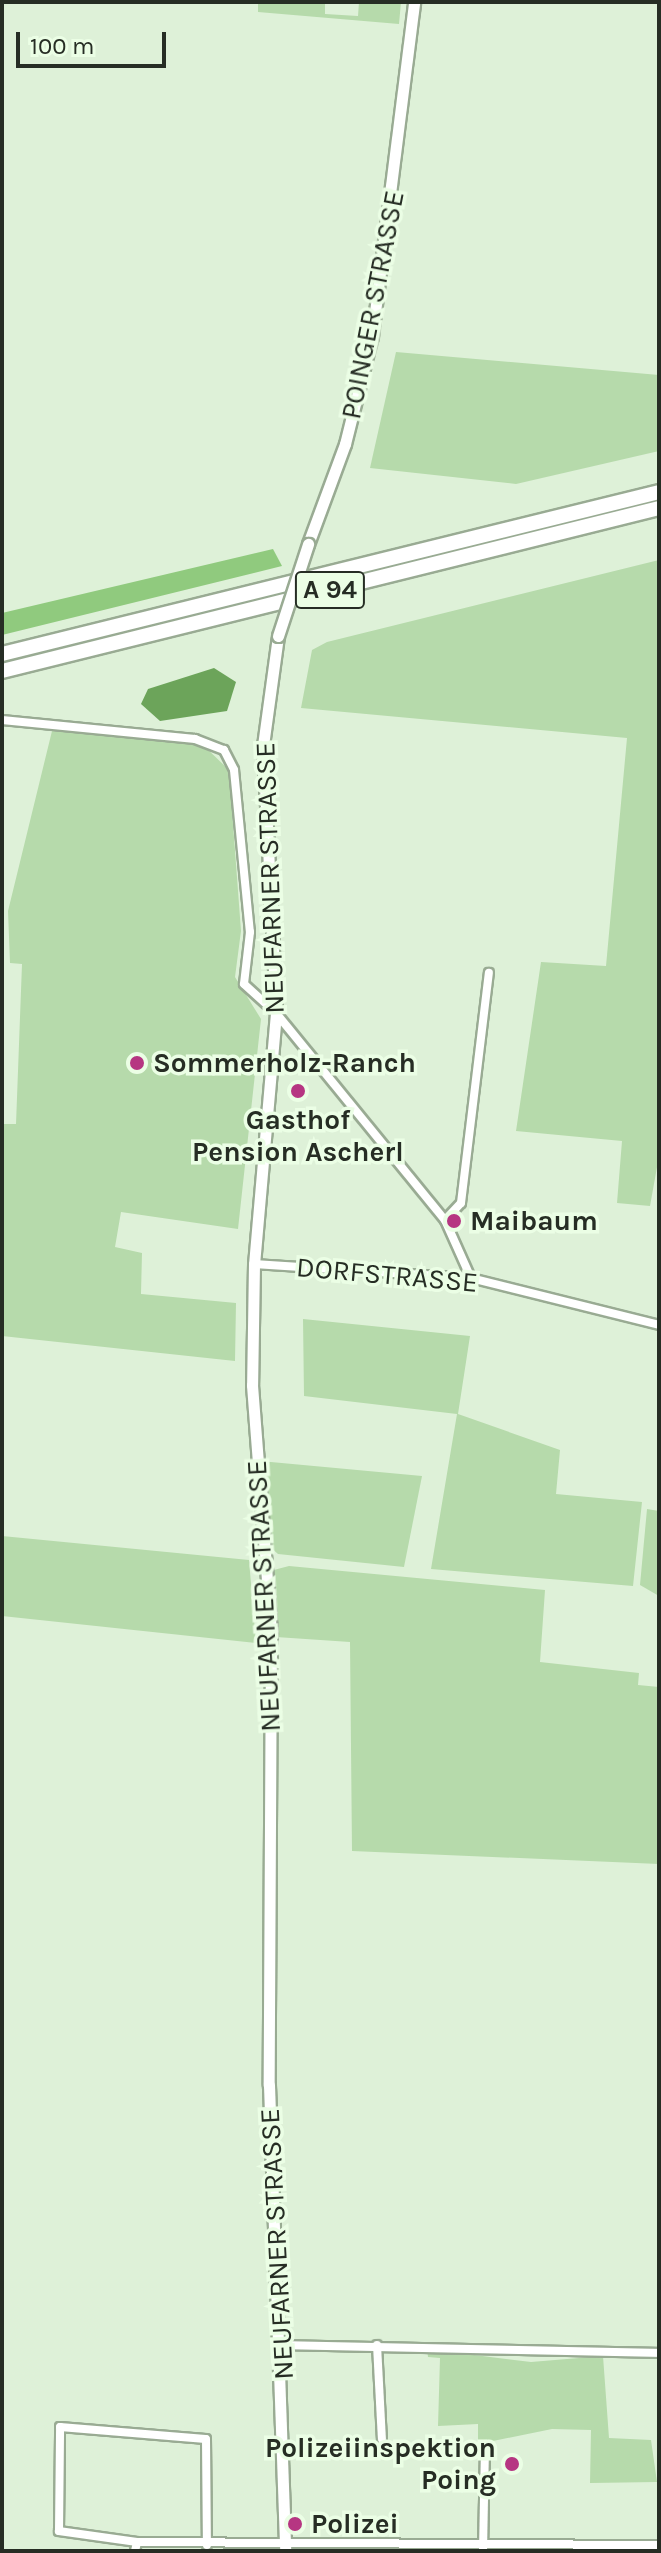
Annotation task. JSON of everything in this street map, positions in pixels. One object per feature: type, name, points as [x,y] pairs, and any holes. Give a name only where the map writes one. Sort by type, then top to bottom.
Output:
[{"type":"highway","name":"A 94","points":[[2,654],[659,492]]},
{"type":"highway","name":"A 94","points":[[2,671],[659,508]]},
{"type":"street","name":"POINGER STRASSE","points":[[277,640],[345,444],[372,336],[414,2]]},
{"type":"street","name":"NEUFARNER STRASSE","points":[[277,640],[263,797],[276,1013],[254,1264],[252,1385],[271,1634],[269,2085],[282,2345],[285,2548]]},
{"type":"street","points":[[2,720],[195,739],[224,750],[234,770],[250,932],[244,984],[276,1013],[445,1220],[471,1278]]},
{"type":"street","points":[[445,1220],[461,1203],[489,973]]},
{"type":"street","name":"DORFSTRASSE","points":[[254,1264],[471,1278],[659,1325]]},
{"type":"street","points":[[282,2345],[659,2353]]},
{"type":"street","points":[[377,2345],[382,2439]]},
{"type":"street","points":[[207,2545],[206,2439],[60,2427],[59,2531],[136,2546],[601,2548],[659,2545]]},
{"type":"street","points":[[483,2548],[485,2449]]},
{"type":"shaded area","points":[[258,2],[325,2],[325,14],[358,16],[359,2],[401,2],[399,24],[258,12]]},
{"type":"shaded area","points":[[396,352],[659,375],[659,451],[516,484],[370,468]]},
{"type":"shaded area","points":[[273,549],[282,566],[2,635],[2,613]]},
{"type":"shaded area","points":[[659,560],[659,1156],[650,1206],[617,1203],[622,1141],[516,1131],[541,962],[606,966],[627,738],[301,708],[312,650],[327,642]]},
{"type":"shaded area","points":[[214,668],[236,682],[227,711],[160,721],[141,704],[148,689]]},
{"type":"shaded area","points":[[52,731],[201,743],[229,770],[241,931],[235,977],[261,1019],[238,1229],[121,1212],[115,1247],[142,1253],[141,1294],[236,1303],[235,1361],[2,1336],[2,1124],[16,1124],[22,964],[10,963],[8,911]]},
{"type":"shaded area","points":[[303,1319],[470,1336],[458,1414],[560,1450],[556,1494],[642,1502],[633,1586],[431,1569],[457,1414],[304,1396]]},
{"type":"shaded area","points":[[260,1461],[422,1476],[404,1567],[278,1554],[268,1545]]},
{"type":"shaded area","points":[[647,1509],[659,1511],[659,1596],[640,1585]]},
{"type":"shaded area","points":[[2,1536],[249,1560],[256,1643],[2,1616]]},
{"type":"shaded area","points":[[289,1566],[545,1590],[540,1662],[639,1673],[638,1685],[659,1687],[659,1864],[352,1851],[350,1642],[276,1637],[270,1571]]},
{"type":"shaded area","points":[[427,2349],[531,2362],[603,2356],[609,2438],[651,2440],[657,2482],[590,2483],[591,2430],[552,2429],[478,2444],[478,2424],[438,2426],[440,2358],[428,2357]]},
{"type":"place","name":"Sommerholz-Ranch","points":[[137,1063]]},
{"type":"place","name":"Gasthof Pension Ascherl","points":[[298,1091]]},
{"type":"place","name":"Maibaum","points":[[454,1221]]},
{"type":"place","name":"Polizeiinspektion Poing","points":[[512,2464]]},
{"type":"place","name":"Polizei","points":[[295,2524]]}]
